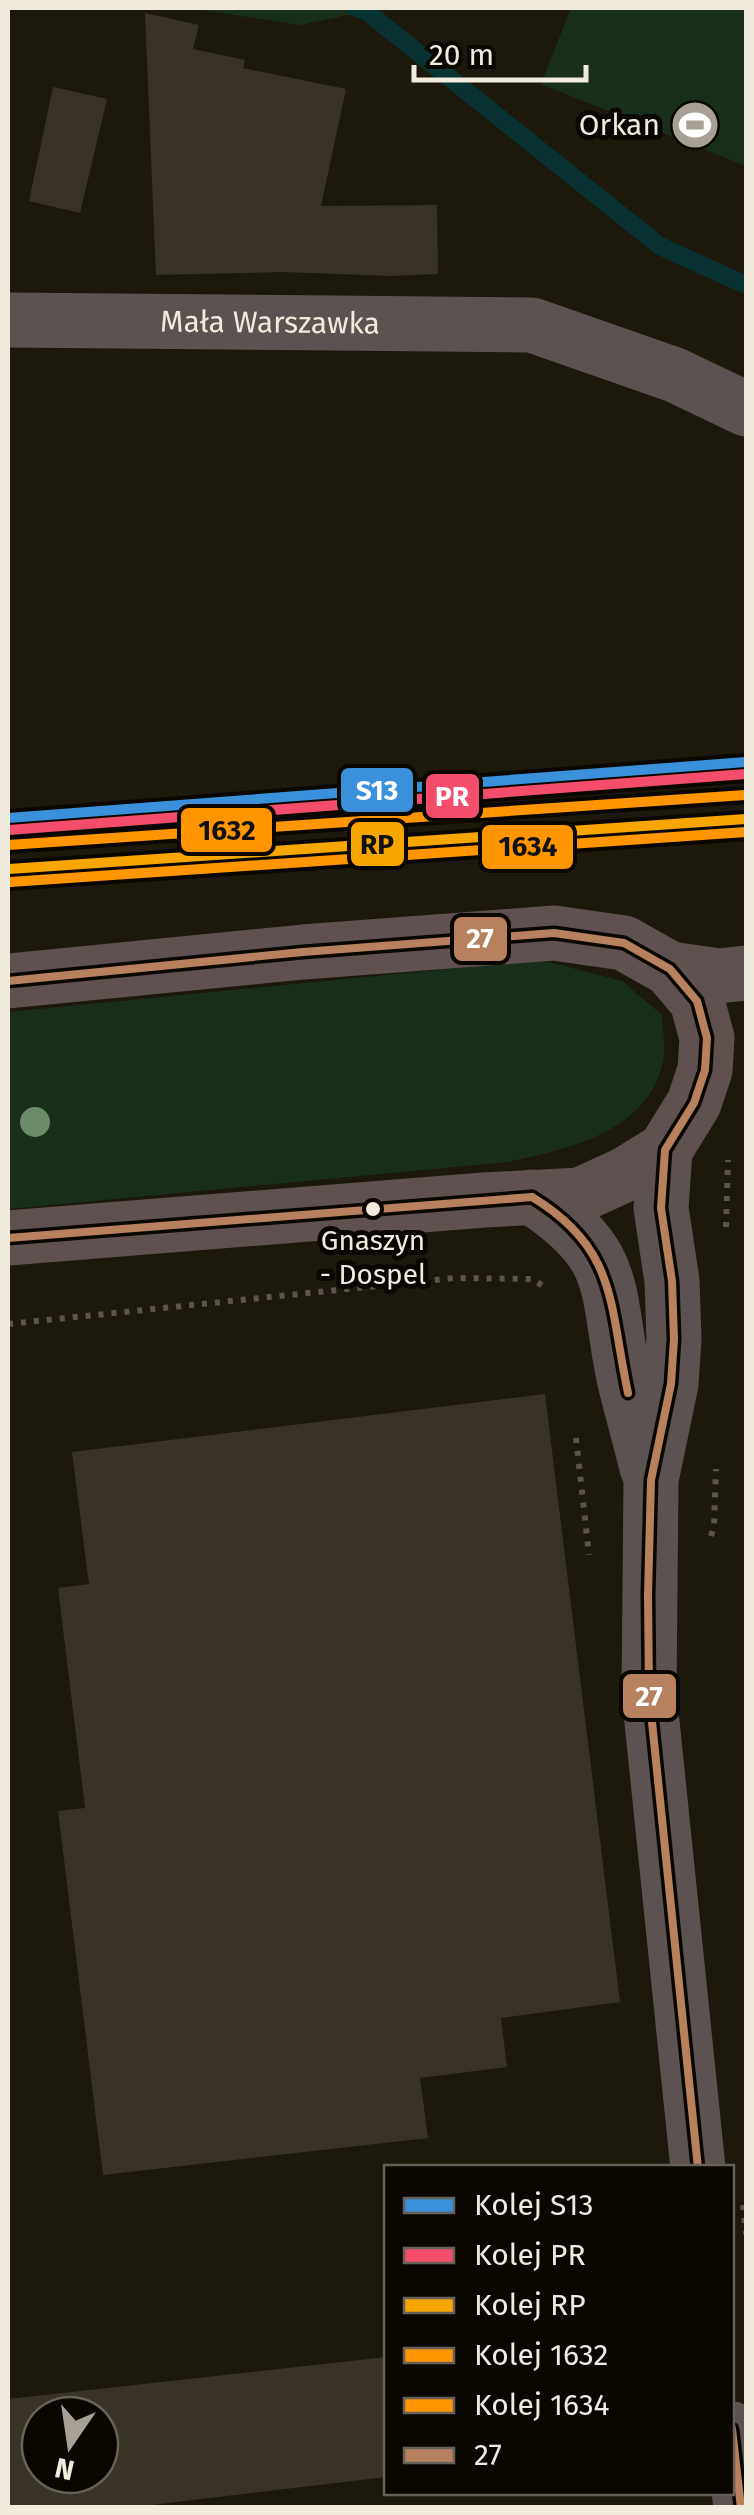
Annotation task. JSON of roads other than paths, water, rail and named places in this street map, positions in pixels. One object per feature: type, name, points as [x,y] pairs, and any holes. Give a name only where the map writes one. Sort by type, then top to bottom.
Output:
[{"type":"main road","points":[[8,981],[303,952],[554,933],[624,942],[670,969],[697,1001],[707,1038],[726,1056],[666,1150],[580,1195],[8,1238]]},
{"type":"main road","points":[[670,969],[719,976],[746,973]]},
{"type":"street","name":"Mała Warszawka","points":[[8,320],[532,325],[675,375],[746,410]]},
{"type":"street","points":[[666,1150],[661,1208],[672,1281],[674,1338],[671,1384],[650,1480],[649,1693],[698,2165]]},
{"type":"street","points":[[532,1197],[569,1221],[595,1252],[612,1292],[624,1378],[650,1480]]},
{"type":"street","points":[[734,2447],[741,2508]]},
{"type":"waterway","points":[[356,8],[366,11],[660,246],[746,285]]},
{"type":"rail line","name":"S13","points":[[8,818],[746,762]]},
{"type":"rail line","name":"PR","points":[[9,830],[746,774]]},
{"type":"rail line","name":"1632","points":[[8,845],[745,795]]},
{"type":"rail line","name":"RP","points":[[9,869],[746,819]]},
{"type":"rail line","name":"1634","points":[[10,882],[746,832]]},
{"type":"place","name":"Orkan","points":[[695,125]]},
{"type":"place","name":"Gnaszyn - Dospel","points":[[373,1209]]}]
